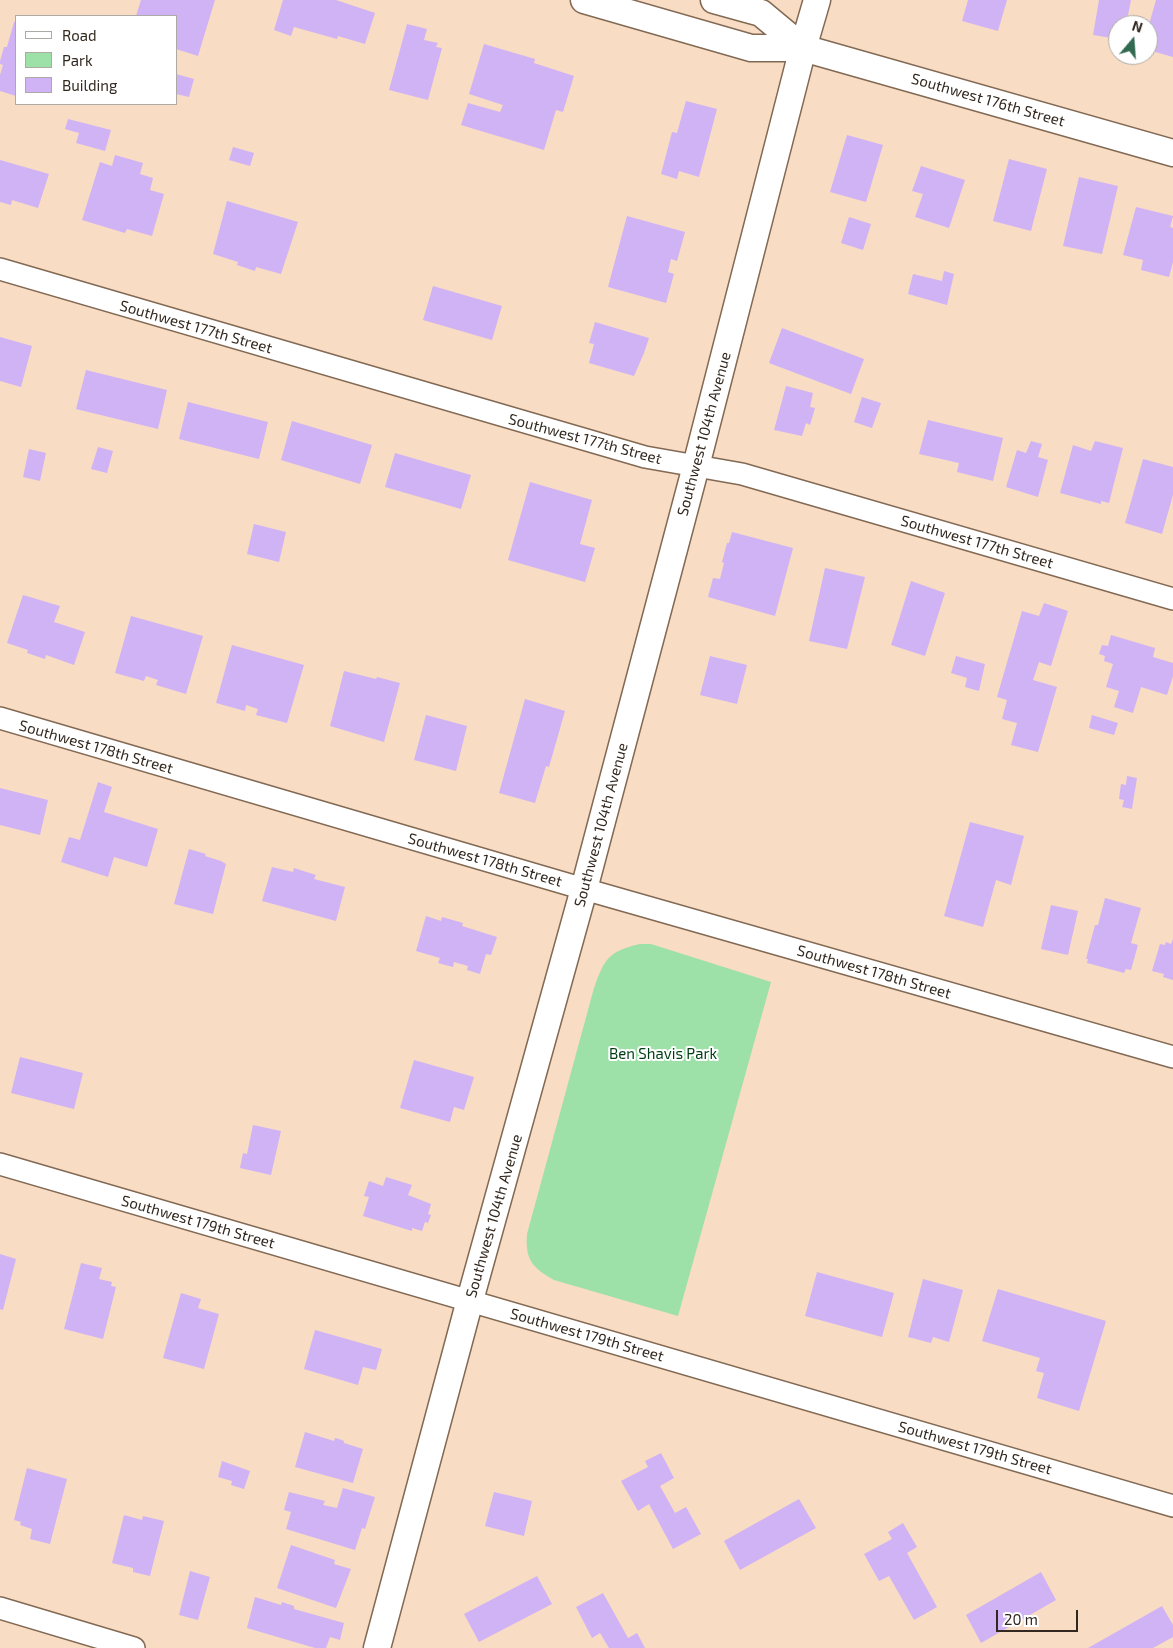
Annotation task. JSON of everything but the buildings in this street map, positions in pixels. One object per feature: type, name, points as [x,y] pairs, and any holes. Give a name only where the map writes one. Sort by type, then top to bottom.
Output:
[{"type":"street","name":"Southwest 176th Street","points":[[584,0],[750,48],[803,48],[1173,153]]},
{"type":"street","name":"Southwest 176th Street","points":[[714,0],[761,13],[803,48]]},
{"type":"street","name":"Southwest 104th Avenue","points":[[377,1648],[470,1300],[584,889],[817,0]]},
{"type":"street","name":"Southwest 177th Street","points":[[0,269],[645,458],[742,474],[1173,599]]},
{"type":"street","name":"Southwest 178th Street","points":[[0,718],[584,889],[1173,1057]]},
{"type":"street","name":"Southwest 179th Street","points":[[0,1164],[1173,1506]]},
{"type":"street","points":[[0,1608],[134,1648]]},
{"type":"green space","name":"Ben Shavis Park","points":[[640,944],[651,944],[771,982],[678,1316],[554,1280],[535,1267],[527,1250],[527,1234],[594,988],[605,963],[614,953]]}]
